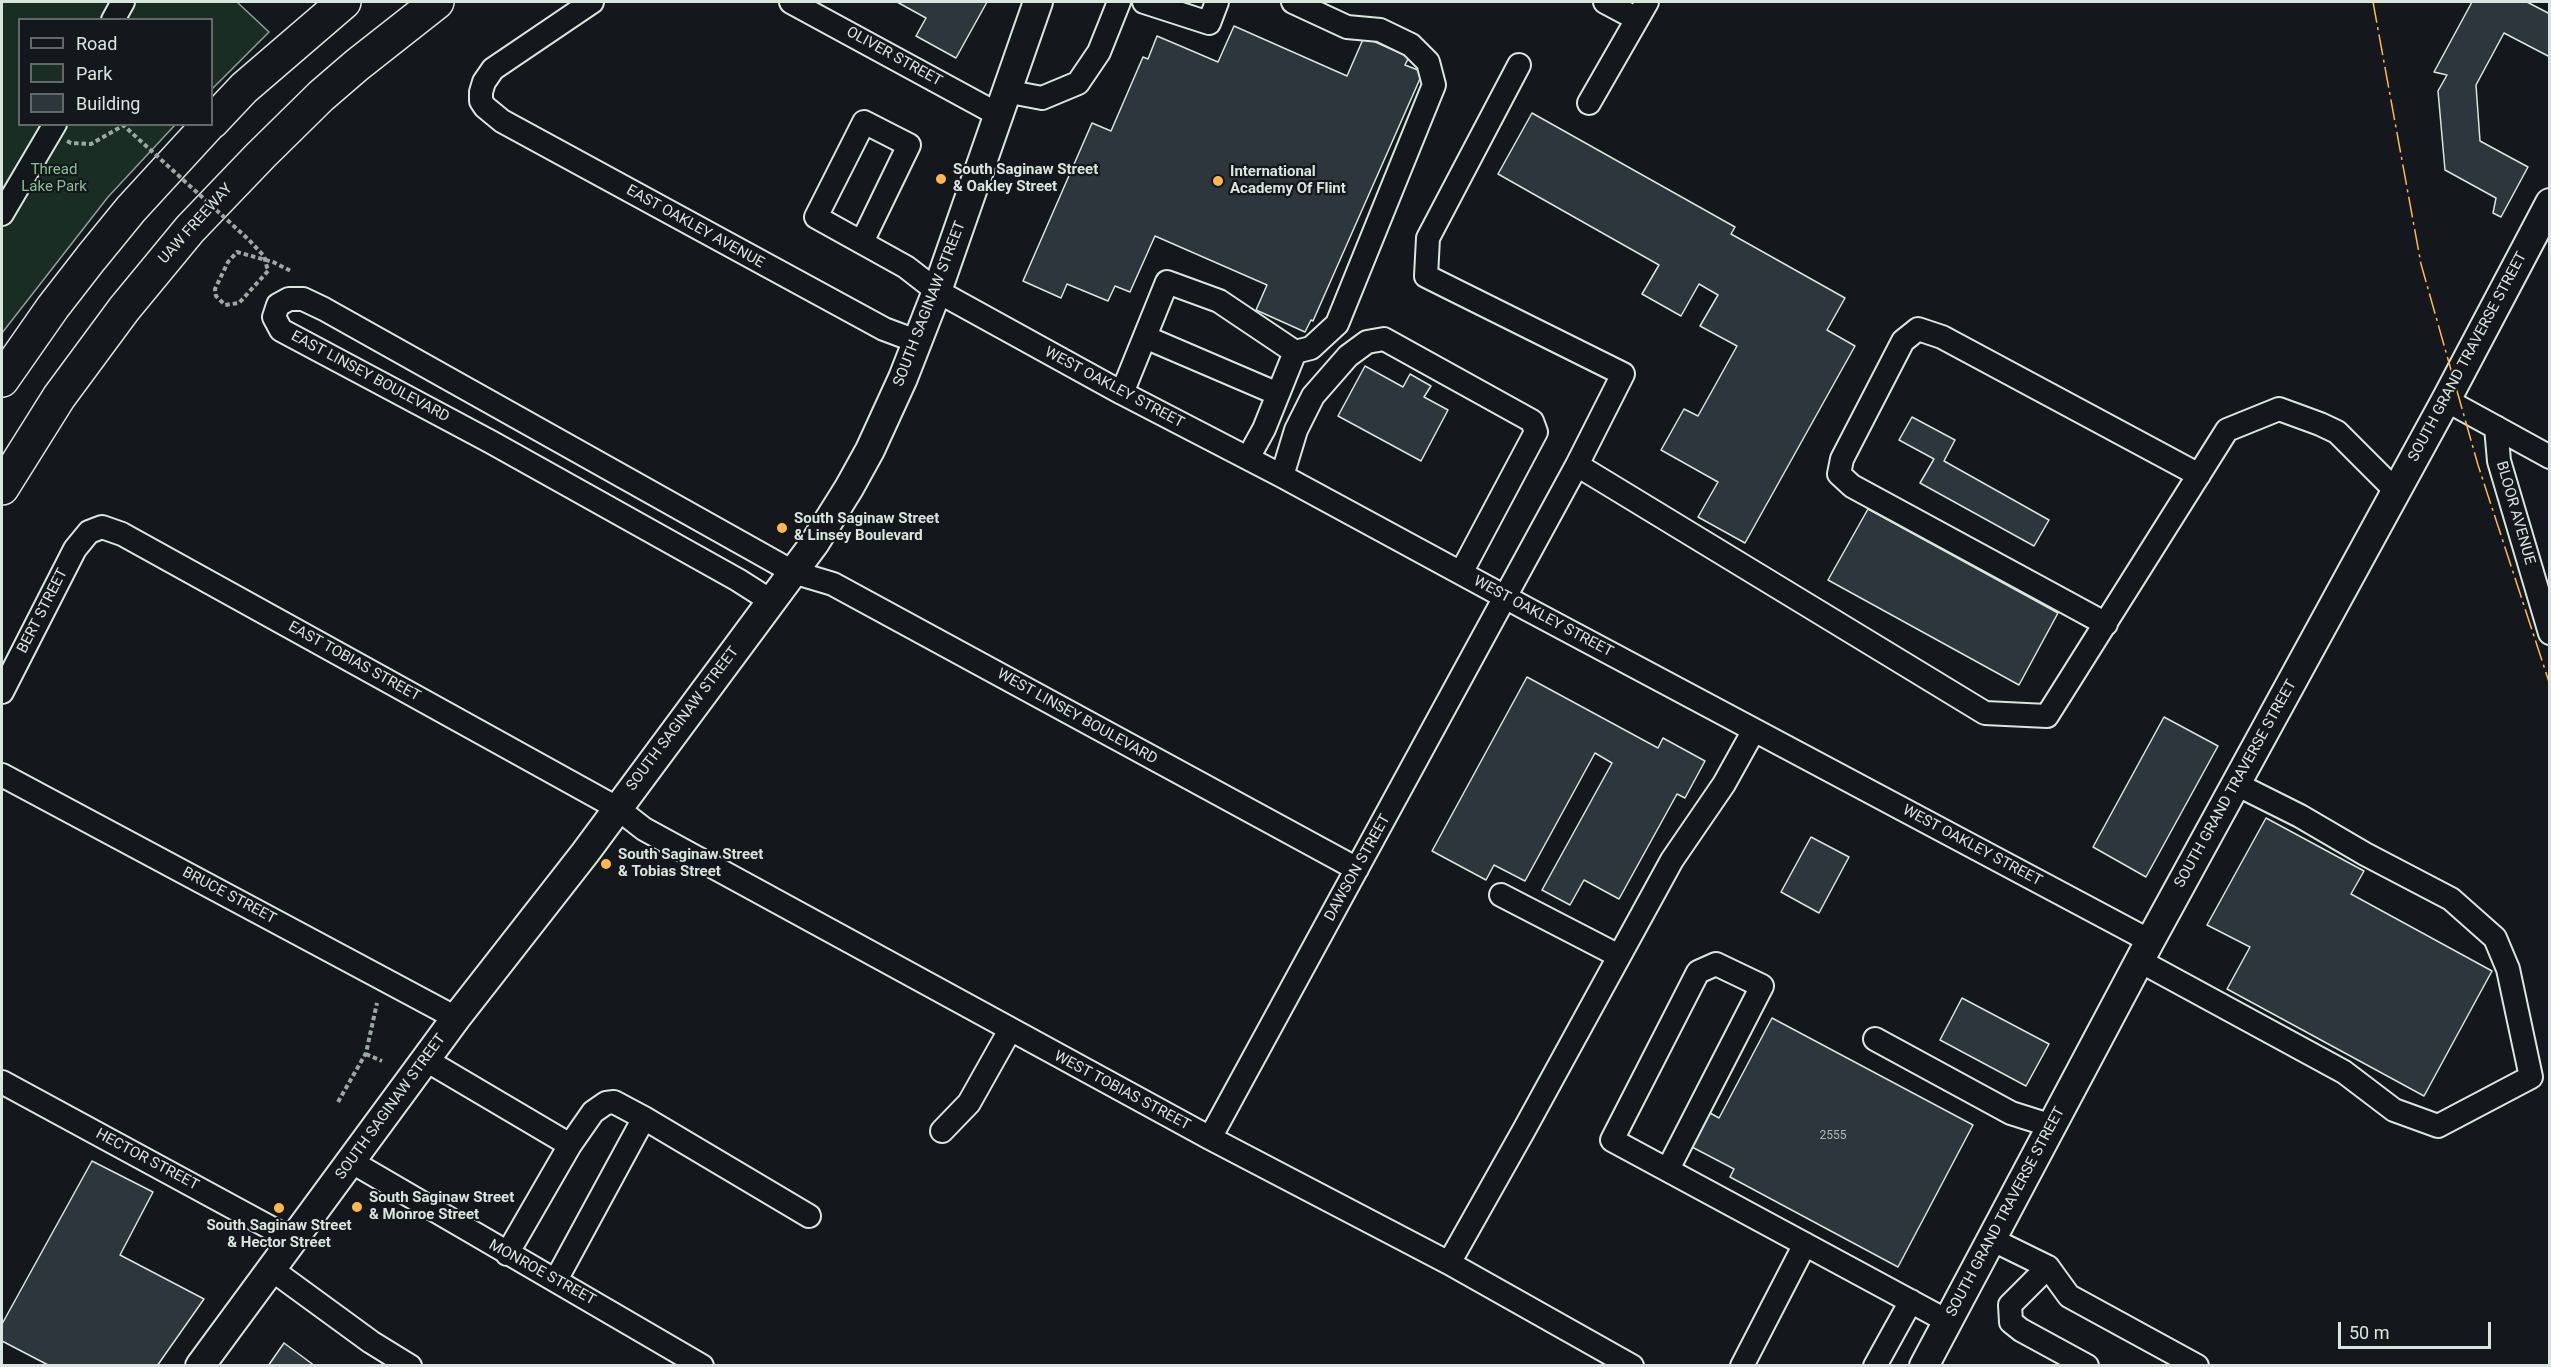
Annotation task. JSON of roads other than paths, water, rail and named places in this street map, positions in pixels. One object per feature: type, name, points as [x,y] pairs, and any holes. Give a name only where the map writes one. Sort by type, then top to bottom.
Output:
[{"type":"highway","points":[[213,120],[270,65],[344,2]]},
{"type":"highway","name":"UAW FREEWAY","points":[[2,488],[59,397],[124,309],[190,229],[261,154],[321,96],[437,2]]},
{"type":"highway","points":[[2,380],[53,307],[91,258],[131,209],[207,126]]},
{"type":"main road","name":"SOUTH SAGINAW STREET","points":[[200,1365],[456,1018],[617,808],[819,537],[870,450],[903,378],[937,291],[1001,102],[1038,2]]},
{"type":"main road","name":"SOUTH GRAND TRAVERSE STREET","points":[[1924,1365],[2145,951],[2446,400],[2550,203]]},
{"type":"street","points":[[114,18],[123,2]]},
{"type":"street","name":"EAST OAKLEY AVENUE","points":[[592,2],[493,69],[484,82],[481,101],[502,121],[884,329],[916,341]]},
{"type":"street","name":"OLIVER STREET","points":[[791,2],[1001,102],[1042,98],[1078,82],[1099,52],[1119,2]]},
{"type":"street","points":[[1144,2],[1209,23],[1217,2]]},
{"type":"street","points":[[1122,393],[1167,282],[1219,301],[1295,352],[1311,348],[1337,324],[1434,85],[1428,62],[1411,45],[1380,30],[1347,27],[1293,2]]},
{"type":"street","points":[[1589,103],[1642,10],[1605,2]]},
{"type":"street","name":"DAWSON STREET","points":[[1210,1138],[1506,598],[1623,374],[1426,276],[1428,238],[1519,65]]},
{"type":"street","name":"WEST OAKLEY STREET","points":[[862,242],[909,146],[864,122],[816,217],[906,267],[937,291],[1122,393],[1282,476],[1754,730],[2145,951],[2344,1072],[2394,1110],[2438,1126],[2531,1077],[2508,969],[2495,938],[2451,899],[2365,854],[2300,816],[2236,784]]},
{"type":"street","points":[[2,214],[53,128]]},
{"type":"street","name":"EAST LINSEY BOULEVARD","points":[[771,601],[738,580],[491,442],[281,330],[274,317],[278,305],[289,299],[303,298],[508,410],[793,572]]},
{"type":"street","points":[[2106,624],[1852,486],[1839,474],[1842,459],[1903,341],[1917,329],[1942,337],[2199,475]]},
{"type":"street","points":[[1282,476],[1296,430],[1313,396],[1348,356],[1367,342],[1384,339],[1532,421],[1536,432],[1461,573]]},
{"type":"street","points":[[1144,341],[1278,393]]},
{"type":"street","points":[[1248,458],[1263,429],[1295,352]]},
{"type":"street","points":[[2446,400],[2550,457]]},
{"type":"street","points":[[1576,465],[1985,713],[2047,716],[2227,430],[2279,409],[2337,432],[2396,491]]},
{"type":"street","points":[[491,442],[508,410]]},
{"type":"street","name":"BLOOR AVENUE","points":[[2496,427],[2499,461],[2550,633]]},
{"type":"street","name":"EAST TOBIAS STREET","points":[[89,532],[102,527],[122,534],[617,808]]},
{"type":"street","name":"BERT STREET","points":[[2,692],[75,549],[89,532]]},
{"type":"street","name":"WEST LINSEY BOULEVARD","points":[[793,572],[833,584],[1358,869]]},
{"type":"street","points":[[1449,1263],[1672,860],[1724,784],[1754,730]]},
{"type":"street","name":"BRUCE STREET","points":[[2,774],[456,1018]]},
{"type":"street","name":"WEST TOBIAS STREET","points":[[617,808],[644,829],[1010,1030],[1449,1263],[1632,1365]]},
{"type":"street","points":[[1501,895],[1619,956]]},
{"type":"street","points":[[1668,1169],[1762,986],[1716,964],[1698,972],[1612,1140],[1947,1322]]},
{"type":"street","points":[[942,1131],[969,1102],[1010,1030]]},
{"type":"street","points":[[1875,1039],[2011,1113],[2052,1126]]},
{"type":"street","points":[[426,1060],[570,1145]]},
{"type":"street","name":"HECTOR STREET","points":[[2,1082],[292,1240]]},
{"type":"street","points":[[507,1254],[570,1145],[593,1112],[606,1103],[614,1102],[644,1118],[809,1216]]},
{"type":"street","points":[[556,1280],[644,1118]]},
{"type":"street","name":"MONROE STREET","points":[[352,1162],[507,1254],[702,1365]]},
{"type":"street","points":[[1991,1239],[2048,1267],[2069,1296],[2197,1365]]},
{"type":"street","points":[[1742,1365],[1805,1244]]},
{"type":"street","points":[[2048,1267],[2010,1305],[2011,1322],[2021,1330],[2087,1365]]},
{"type":"street","points":[[271,1269],[371,1342],[410,1365]]},
{"type":"street","points":[[1875,1365],[1911,1301]]},
{"type":"place","name":"South Saginaw Street & Oakley Street","points":[[941,179]]},
{"type":"place","name":"International Academy Of Flint","points":[[1218,181]]},
{"type":"place","name":"South Saginaw Street & Linsey Boulevard","points":[[782,528]]},
{"type":"place","name":"South Saginaw Street & Tobias Street","points":[[606,864]]},
{"type":"place","name":"South Saginaw Street & Monroe Street","points":[[357,1207]]},
{"type":"place","name":"South Saginaw Street & Hector Street","points":[[279,1208]]},
{"type":"park label","name":"Thread Lake Park","points":[[54,178]]}]
